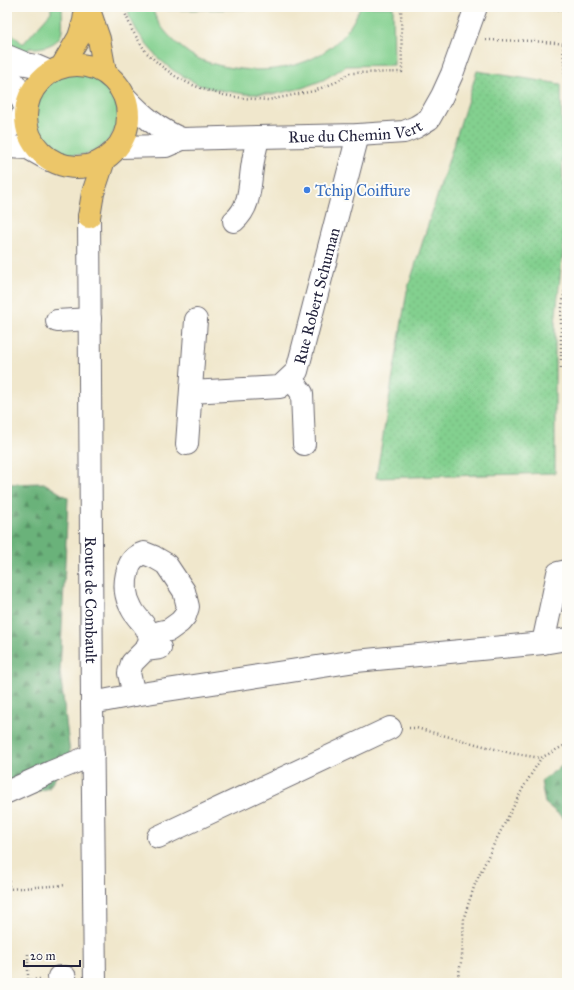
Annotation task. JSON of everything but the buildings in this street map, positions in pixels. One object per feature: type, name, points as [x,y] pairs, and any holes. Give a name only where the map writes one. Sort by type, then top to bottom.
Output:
[{"type":"main road","name":"Route de Combault","points":[[56,69],[80,37],[87,7]]},
{"type":"main road","name":"Route de Combault","points":[[87,7],[98,39],[105,72]]},
{"type":"main road","name":"Route de Combault","points":[[80,64],[105,72],[113,79],[125,97],[128,110],[128,123],[125,135],[111,153],[93,193],[90,217],[84,194],[76,177],[58,163],[41,153],[34,145],[26,124],[26,111],[30,94],[34,87],[44,76],[56,69],[80,64]]},
{"type":"main road","points":[[58,163],[80,168],[92,165],[111,153]]},
{"type":"street","name":"Rue du Chemin Vert","points":[[111,153],[166,146],[182,139],[358,135],[404,132],[429,119],[442,96],[476,7]]},
{"type":"street","points":[[7,56],[26,64],[56,69]]},
{"type":"street","points":[[7,72],[16,86],[26,111],[7,130]]},
{"type":"street","name":"Rue du Chemin Vert","points":[[125,97],[142,115],[168,133],[182,139]]},
{"type":"street","name":"Rue Robert Schuman","points":[[191,392],[280,387],[297,371],[358,135]]},
{"type":"street","points":[[234,221],[239,218],[247,203],[258,137]]},
{"type":"street","points":[[7,147],[28,148],[58,163]]},
{"type":"street","name":"Route de Combault","points":[[90,217],[95,983]]},
{"type":"street","points":[[57,321],[90,319]]},
{"type":"street","points":[[187,444],[196,320]]},
{"type":"street","points":[[290,378],[302,393],[304,444]]},
{"type":"street","points":[[543,643],[558,573],[567,571]]},
{"type":"street","points":[[92,703],[356,661],[543,643],[567,639]]},
{"type":"street","points":[[134,696],[129,673],[130,668],[132,663],[153,646]]},
{"type":"street","points":[[158,837],[390,728]]},
{"type":"street","points":[[7,792],[93,755]]},
{"type":"path","points":[[125,7],[132,30],[146,52],[160,65],[176,76],[190,84],[224,95],[268,100],[314,91],[336,82],[350,73],[402,72],[401,7]]},
{"type":"path","points":[[526,7],[567,10]]},
{"type":"path","points":[[466,35],[481,40],[533,41],[567,44]]},
{"type":"path","points":[[563,44],[567,106]]},
{"type":"path","points":[[562,368],[561,314],[567,277]]},
{"type":"path","points":[[390,728],[416,728],[510,753],[540,758]]},
{"type":"path","points":[[457,983],[462,957],[464,917],[475,884],[519,795],[540,758],[567,744]]},
{"type":"path","points":[[7,845],[8,889],[66,885]]},
{"type":"path","points":[[28,952],[28,982]]},
{"type":"path","points":[[8,954],[7,982],[62,980]]},
{"type":"green space","points":[[51,7],[62,7],[61,35],[54,43],[39,48],[29,48],[28,51],[19,48],[17,50],[7,45],[7,29],[23,44],[51,12]]},
{"type":"green space","points":[[128,7],[152,7],[159,23],[173,40],[184,50],[199,59],[227,67],[247,70],[267,70],[287,67],[306,61],[323,53],[338,41],[350,26],[360,7],[393,7],[394,65],[345,66],[323,80],[302,88],[275,94],[245,94],[214,89],[199,85],[174,71],[159,59],[137,31],[129,16]]},
{"type":"green space","points":[[167,7],[346,7],[346,8],[167,10]]},
{"type":"green space","points":[[477,71],[561,84],[564,241],[555,323],[555,473],[376,478],[407,291]]},
{"type":"green space","points":[[77,73],[93,76],[106,85],[115,98],[118,114],[115,130],[106,143],[93,152],[77,155],[61,152],[48,143],[39,130],[36,114],[39,98],[48,85],[61,76]]},
{"type":"green space","points":[[7,81],[12,96],[13,105],[7,120]]},
{"type":"green space","points":[[44,483],[68,498],[60,672],[70,754],[49,788],[7,801],[7,484]]},
{"type":"green space","points":[[567,762],[567,821],[545,803],[541,781]]},
{"type":"place","name":"Tchip Coiffure","points":[[307,190]]}]
